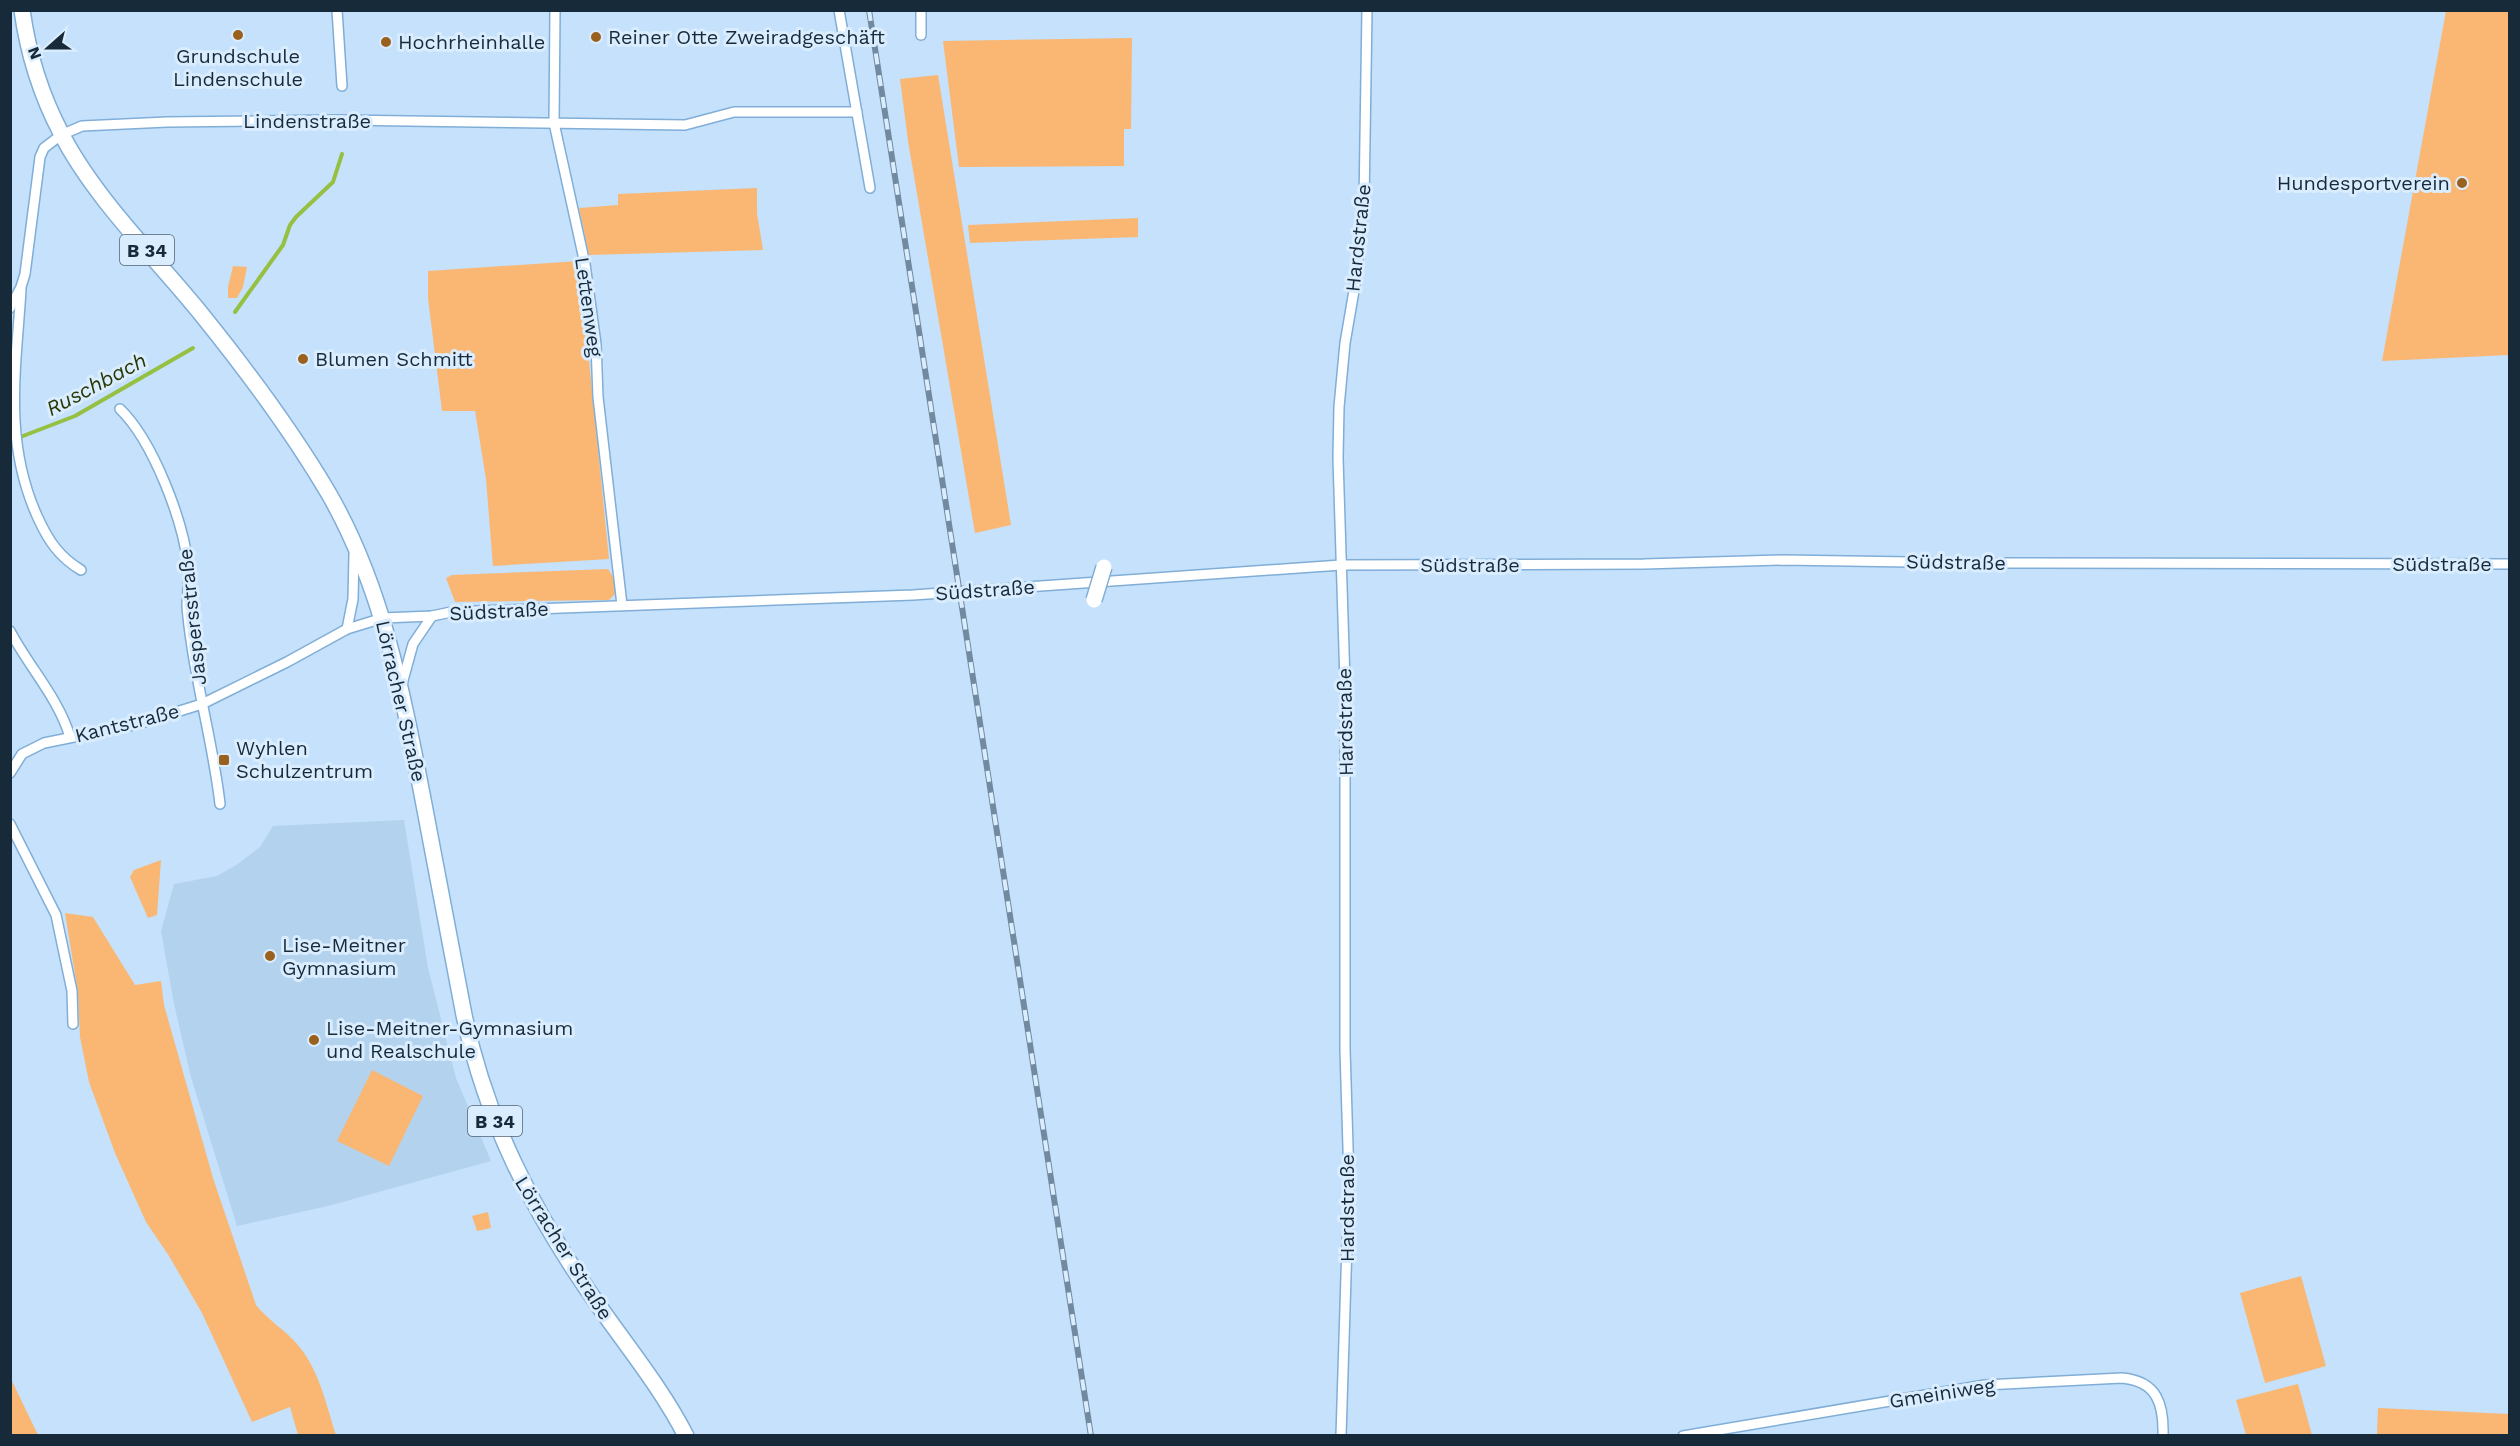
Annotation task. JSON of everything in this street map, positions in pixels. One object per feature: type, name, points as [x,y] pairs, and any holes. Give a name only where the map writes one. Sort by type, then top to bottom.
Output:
[{"type":"main road","name":"Lörracher Straße","points":[[22,10],[31,56],[46,101],[62,135],[87,176],[202,315],[282,419],[330,496],[355,548],[383,618],[401,686],[473,1060],[487,1102],[531,1201],[593,1299],[662,1394],[686,1436]]},
{"type":"main road","points":[[1094,600],[1104,567]]},
{"type":"street","points":[[337,10],[342,86]]},
{"type":"street","name":"Lettenweg","points":[[555,10],[555,123],[585,264],[596,344],[597,397],[622,605]]},
{"type":"street","points":[[839,10],[870,188]]},
{"type":"street","points":[[921,10],[921,34]]},
{"type":"street","name":"Hardstraße","points":[[1341,1436],[1348,1180],[1344,1049],[1345,715],[1338,458],[1339,407],[1345,343],[1355,285],[1364,203],[1367,10]]},
{"type":"street","name":"Lindenstraße","points":[[62,135],[82,126],[167,122],[340,120],[685,125],[734,112],[857,112]]},
{"type":"street","points":[[62,135],[44,148],[40,157],[15,326],[14,435],[27,494],[52,547],[81,570]]},
{"type":"street","points":[[10,308],[21,287]]},
{"type":"street","name":"Jaspersstraße","points":[[120,409],[133,422],[159,472],[182,532],[189,567],[187,606],[192,647],[215,761],[220,804]]},
{"type":"street","points":[[347,629],[353,599],[355,548]]},
{"type":"street","name":"Südstraße","points":[[383,618],[432,616],[451,612],[914,595],[1341,565],[1644,564],[1783,560],[1974,563],[2510,564]]},
{"type":"street","name":"Südstraße","points":[[401,686],[414,644],[432,616]]},
{"type":"street","name":"Kantstraße","points":[[11,768],[22,754],[44,743],[138,724],[202,704],[347,629],[383,618]]},
{"type":"street","points":[[10,631],[22,654],[63,716],[70,737]]},
{"type":"street","points":[[10,824],[56,915],[72,991],[74,1024]]},
{"type":"street","name":"Gmeiniweg","points":[[1683,1436],[1985,1384],[2122,1378],[2139,1380],[2156,1396],[2164,1418],[2163,1436]]},
{"type":"shaded area","name":"Hundesportverein","points":[[2446,11],[2509,11],[2509,355],[2382,361]]},
{"type":"shaded area","points":[[1132,38],[1131,129],[1124,129],[1124,166],[959,167],[943,41]]},
{"type":"shaded area","points":[[938,75],[1011,525],[975,533],[908,141],[900,79]]},
{"type":"shaded area","points":[[757,188],[757,213],[763,250],[589,255],[579,208],[618,205],[618,194]]},
{"type":"shaded area","points":[[1138,218],[1138,237],[970,243],[968,225]]},
{"type":"shaded area","points":[[579,261],[609,559],[493,566],[486,479],[475,411],[442,411],[428,298],[428,271]]},
{"type":"shaded area","points":[[233,266],[247,267],[243,287],[237,298],[228,298],[228,287]]},
{"type":"shaded area","points":[[608,569],[616,589],[616,593],[609,600],[455,602],[446,578],[452,575]]},
{"type":"shaded area","name":"Lise-Meitner-Gymnasium und Realschule","points":[[404,820],[428,968],[456,1078],[491,1161],[328,1206],[237,1226],[191,1077],[174,1004],[161,931],[174,884],[217,876],[238,864],[260,847],[273,826]]},
{"type":"shaded area","points":[[161,860],[157,915],[148,918],[130,877],[134,870]]},
{"type":"shaded area","points":[[65,913],[93,917],[135,985],[161,981],[164,1005],[213,1178],[256,1305],[305,1354],[321,1387],[336,1435],[298,1435],[290,1407],[252,1422],[202,1313],[146,1222],[115,1153],[89,1082],[80,1037],[78,993]]},
{"type":"shaded area","points":[[372,1070],[423,1096],[389,1166],[337,1141]]},
{"type":"shaded area","points":[[488,1212],[491,1228],[477,1231],[472,1216]]},
{"type":"shaded area","points":[[2301,1276],[2326,1366],[2265,1383],[2240,1293]]},
{"type":"shaded area","points":[[11,1379],[38,1435],[11,1435]]},
{"type":"shaded area","points":[[2298,1384],[2312,1435],[2246,1435],[2236,1400]]},
{"type":"shaded area","points":[[2378,1408],[2509,1414],[2509,1435],[2377,1435]]},
{"type":"waterway","name":"Ruschbach","points":[[235,312],[283,245],[290,225],[296,217],[333,182],[342,154]]},
{"type":"waterway","name":"Ruschbach","points":[[10,441],[75,416],[193,348]]},
{"type":"railway","points":[[869,10],[1091,1436]]},
{"type":"place","name":"Grundschule Lindenschule","points":[[238,35]]},
{"type":"place","name":"Reiner Otte Zweiradgeschäft","points":[[596,37]]},
{"type":"place","name":"Hochrheinhalle","points":[[386,42]]},
{"type":"place","name":"Hundesportverein","points":[[2462,183]]},
{"type":"place","name":"Blumen Schmitt","points":[[303,359]]},
{"type":"place","name":"Wyhlen Schulzentrum","points":[[224,760]]},
{"type":"place","name":"Lise-Meitner Gymnasium","points":[[270,956]]},
{"type":"place","name":"Lise-Meitner-Gymnasium und Realschule","points":[[314,1040]]}]
